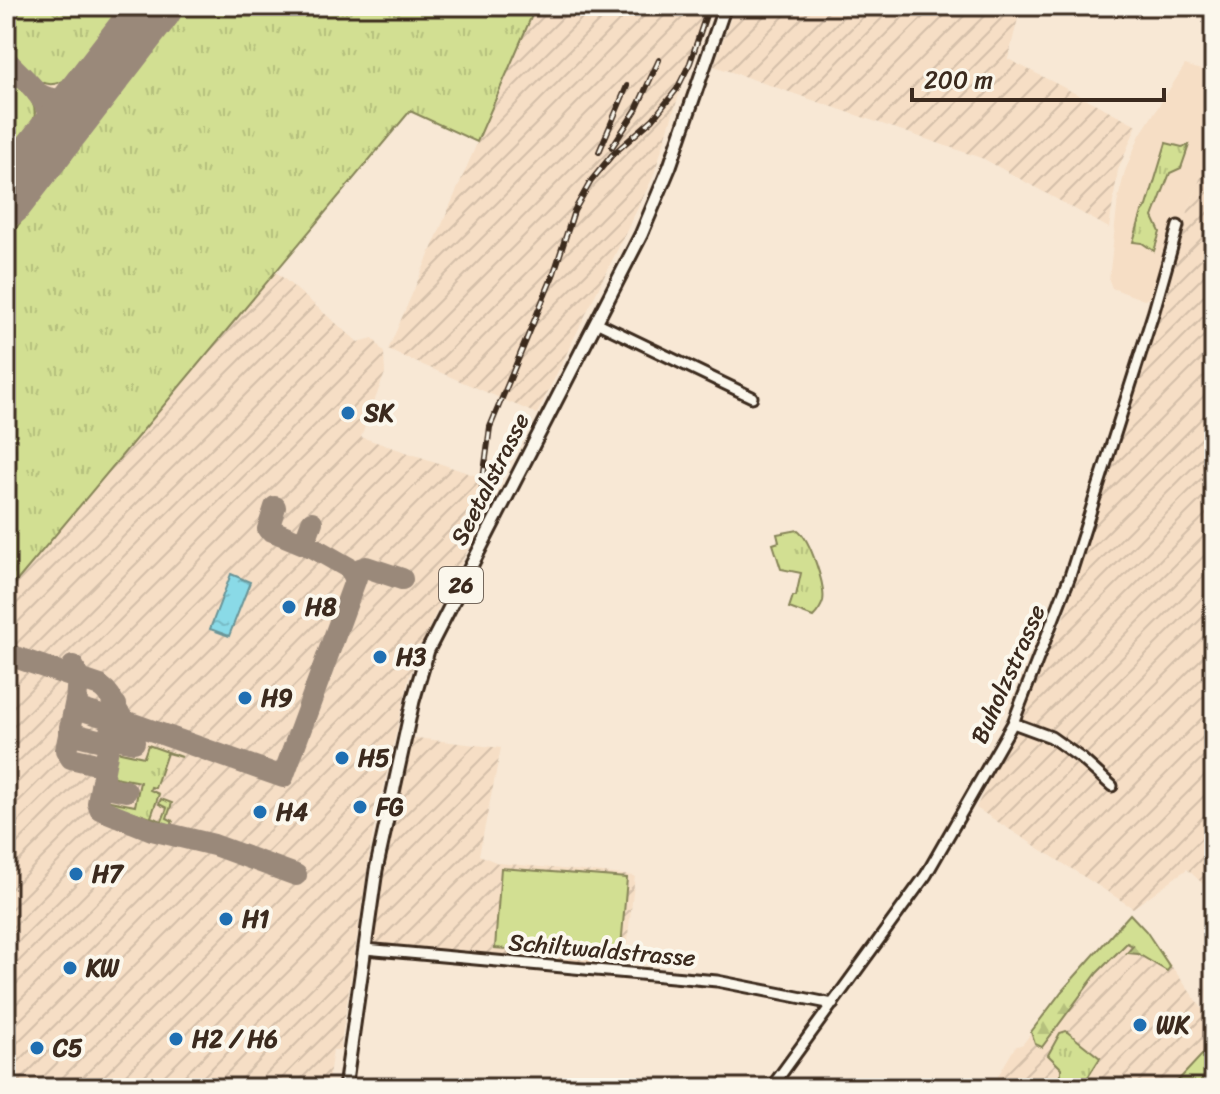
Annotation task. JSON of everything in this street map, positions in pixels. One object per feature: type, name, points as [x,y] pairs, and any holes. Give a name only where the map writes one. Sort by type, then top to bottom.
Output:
[{"type":"main road","name":"Seetalstrasse","points":[[345,1088],[379,857],[413,701],[428,650],[598,323],[657,201],[725,6]]},
{"type":"street","name":"Buholzstrasse","points":[[771,1088],[926,875],[1013,723],[1070,576],[1178,226]]},
{"type":"street","points":[[598,323],[752,397]]},
{"type":"street","points":[[1013,723],[1051,737],[1112,786]]},
{"type":"street","name":"Schiltwaldstrasse","points":[[365,949],[717,981],[833,1004]]},
{"type":"shaded area","points":[[6,6],[187,6],[6,241]]},
{"type":"shaded area","points":[[536,6],[707,6],[653,177],[537,414],[388,350]]},
{"type":"shaded area","points":[[735,6],[1021,6],[1008,59],[1137,125],[1118,170],[1109,228],[984,159],[714,66]]},
{"type":"shaded area","points":[[1185,65],[1214,74],[1214,158],[1213,162],[1207,161],[1183,225],[1174,226],[1153,296],[1144,300],[1112,288],[1109,280],[1118,199],[1125,171],[1140,135]]},
{"type":"shaded area","points":[[1207,160],[1214,162],[1214,894],[1187,869],[1133,908],[976,808],[1063,619],[1183,225]]},
{"type":"shaded area","points":[[275,271],[358,342],[373,338],[384,353],[385,373],[361,437],[480,477],[479,495],[494,498],[432,621],[409,677],[372,837],[340,1050],[333,1050],[327,1088],[6,1088],[6,594]]},
{"type":"shaded area","points":[[408,737],[501,748],[479,855],[498,863],[635,876],[624,969],[476,957],[370,944],[386,834]]},
{"type":"shaded area","points":[[1130,914],[1146,931],[1214,1025],[1214,1042],[1171,1088],[991,1088],[1015,1047],[1023,1044],[1062,991]]},
{"type":"green space","points":[[6,6],[124,6],[68,78],[49,84],[33,78],[6,50]]},
{"type":"green space","points":[[187,6],[536,6],[477,142],[410,111],[6,594],[6,241]]},
{"type":"green space","points":[[6,71],[29,97],[35,114],[27,132],[6,159]]},
{"type":"green space","points":[[1166,143],[1182,147],[1189,145],[1181,168],[1170,173],[1153,217],[1160,232],[1154,251],[1142,243],[1133,242]]},
{"type":"green space","points":[[798,530],[812,553],[822,585],[823,601],[813,617],[789,608],[793,596],[796,596],[801,573],[781,569],[773,544],[779,542],[777,534]]},
{"type":"green space","points":[[148,745],[182,757],[167,753],[155,788],[151,787],[150,790],[159,794],[151,817],[162,821],[167,808],[159,804],[161,799],[172,803],[167,818],[173,821],[171,825],[105,802],[135,806],[140,782],[110,776],[116,751],[144,757]]},
{"type":"green space","points":[[501,868],[627,878],[620,959],[495,948]]},
{"type":"green space","points":[[1130,914],[1146,931],[1170,967],[1167,971],[1138,954],[1127,953],[1133,946],[1127,943],[1097,973],[1042,1047],[1035,1044],[1031,1032],[1062,991]]},
{"type":"green space","points":[[1066,1031],[1100,1058],[1081,1088],[1061,1087],[1061,1068],[1048,1055],[1060,1033]]},
{"type":"green space","points":[[1214,1042],[1214,1088],[1171,1088]]},
{"type":"water","points":[[231,574],[250,582],[229,636],[210,629]]},
{"type":"taxiway","points":[[6,60],[38,94],[49,116],[45,143],[36,161]]},
{"type":"taxiway","points":[[37,93],[51,99],[65,100],[91,89]]},
{"type":"taxiway","points":[[275,507],[268,529],[309,546]]},
{"type":"taxiway","points":[[6,654],[100,686],[125,721],[283,777],[356,578],[349,568],[307,544],[312,522]]},
{"type":"taxiway","points":[[360,569],[366,567],[402,579]]},
{"type":"taxiway","points":[[73,666],[77,677],[79,709],[105,717]]},
{"type":"taxiway","points":[[76,700],[66,750],[71,758],[92,763]]},
{"type":"taxiway","points":[[116,705],[98,803],[100,809],[152,830],[214,845],[296,875]]},
{"type":"taxiway","points":[[70,727],[77,735],[98,740]]},
{"type":"taxiway","points":[[110,737],[134,742]]},
{"type":"taxiway","points":[[101,786],[126,791]]},
{"type":"runway","points":[[6,199],[155,6]]},
{"type":"railway","points":[[481,495],[490,427],[554,273],[574,211],[591,181],[612,155],[653,119],[677,89],[690,63],[709,6]]},
{"type":"railway","points":[[612,147],[636,110],[659,60]]},
{"type":"railway","points":[[599,152],[627,86]]},
{"type":"place","name":"SK","points":[[348,413]]},
{"type":"place","name":"H8","points":[[289,607]]},
{"type":"place","name":"H3","points":[[380,657]]},
{"type":"place","name":"H9","points":[[245,698]]},
{"type":"place","name":"H5","points":[[342,758]]},
{"type":"place","name":"FG","points":[[360,807]]},
{"type":"place","name":"H4","points":[[260,812]]},
{"type":"place","name":"H7","points":[[76,874]]},
{"type":"place","name":"H1","points":[[226,919]]},
{"type":"place","name":"KW","points":[[70,968]]},
{"type":"place","name":"WK","points":[[1140,1025]]},
{"type":"place","name":"H2 / H6","points":[[176,1039]]},
{"type":"place","name":"C5","points":[[37,1048]]}]
